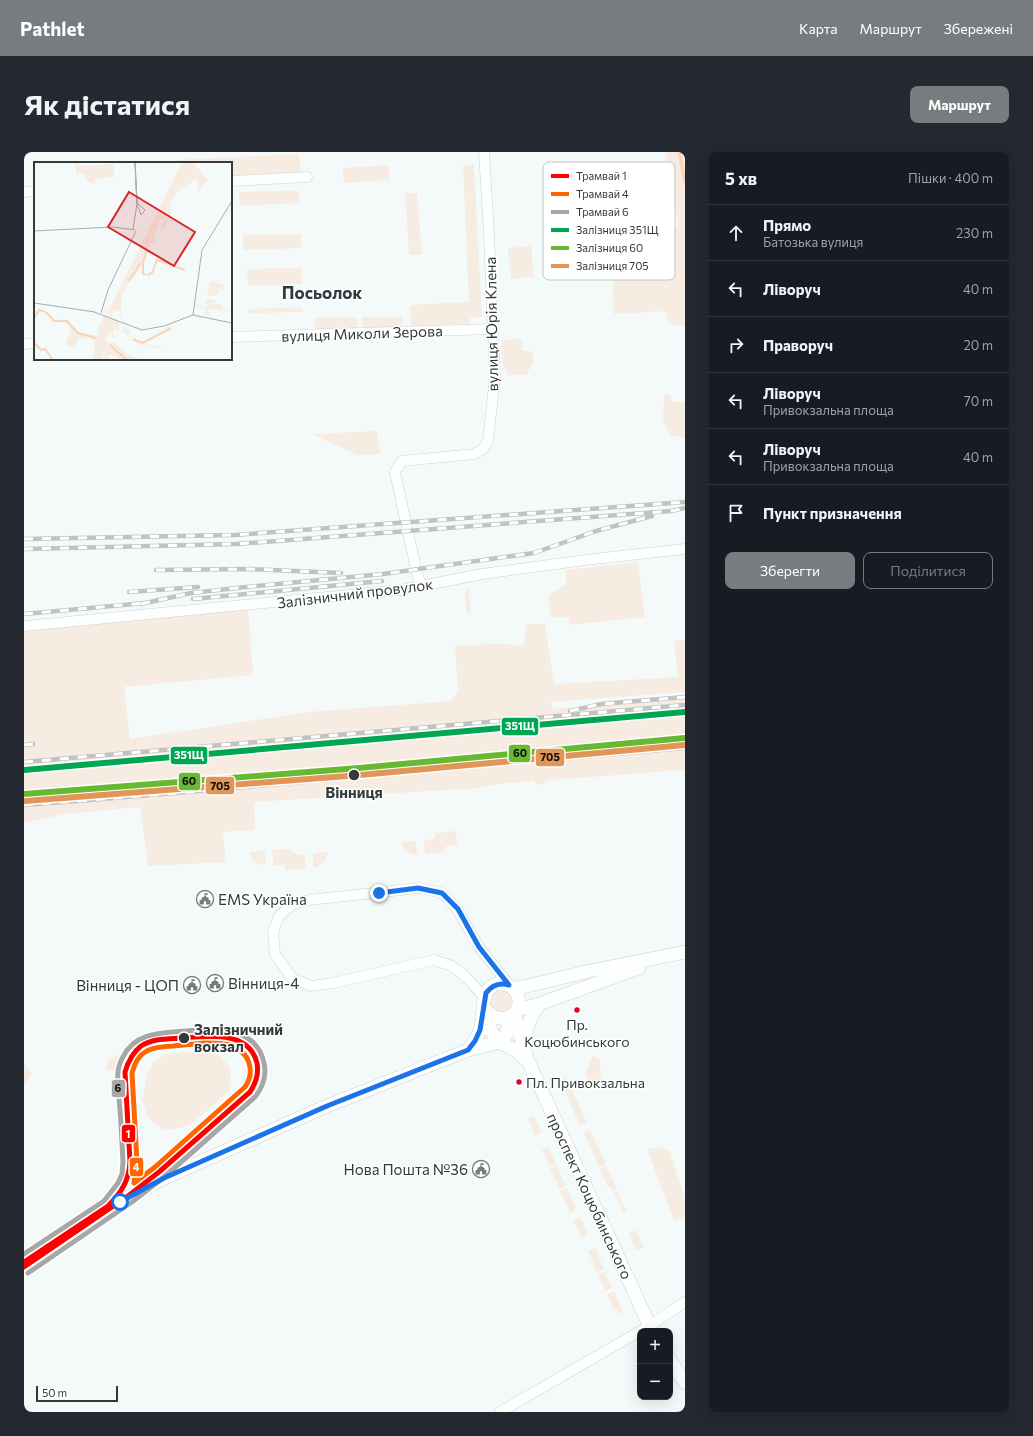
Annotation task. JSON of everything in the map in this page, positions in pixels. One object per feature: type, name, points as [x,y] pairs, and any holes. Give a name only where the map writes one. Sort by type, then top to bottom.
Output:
[{"type":"main road","points":[[468,1050],[475,1041],[480,1030],[489,988],[499,984],[512,987],[590,970],[680,954]]},
{"type":"main road","points":[[485,1004],[494,1017],[499,1019],[680,954]]},
{"type":"main road","points":[[24,1265],[113,1206],[164,1178],[327,1106],[468,1050],[500,1042],[508,1034],[513,1014],[519,999],[512,987]]},
{"type":"main road","points":[[485,1004],[491,1031],[500,1042],[516,1050],[528,1061]]},
{"type":"main road","points":[[528,1061],[525,1035],[528,1023],[539,1004]]},
{"type":"main road","points":[[513,1014],[528,1061]]},
{"type":"main road","name":"проспект Коцюбинського","points":[[528,1061],[618,1255],[650,1328]]},
{"type":"main road","points":[[673,1364],[685,1383]]},
{"type":"street","name":"вулиця Юрія Клена","points":[[421,586],[395,472],[402,461],[474,454],[483,450],[488,441],[495,377],[484,152]]},
{"type":"street","points":[[232,181],[307,177]]},
{"type":"street","points":[[24,192],[34,191]]},
{"type":"street","name":"вулиця Миколи Зерова","points":[[232,337],[492,329]]},
{"type":"street","points":[[24,344],[34,343]]},
{"type":"street","name":"Залізничний провулок","points":[[24,626],[393,591],[482,574],[585,560],[685,549]]},
{"type":"street","points":[[485,1004],[467,978],[452,966],[434,960],[333,983],[311,986],[292,978],[275,954],[273,932],[279,916],[293,904],[309,900],[418,888],[442,893],[458,909],[479,947],[512,987]]},
{"type":"street","points":[[650,1328],[685,1302]]},
{"type":"street","points":[[500,1412],[637,1335]]},
{"type":"shaded area","points":[[665,152],[685,152],[685,326],[669,324],[666,311],[614,314],[612,280],[675,280],[675,227],[679,227],[675,206],[675,162],[667,162]]},
{"type":"shaded area","points":[[299,154],[301,172],[232,176],[232,162],[176,162],[175,160]]},
{"type":"shaded area","points":[[389,165],[389,180],[344,183],[342,168]]},
{"type":"shaded area","points":[[463,165],[474,165],[482,317],[470,318],[470,323],[411,326],[410,305],[469,302]]},
{"type":"shaded area","points":[[299,191],[300,203],[240,206],[239,192]]},
{"type":"shaded area","points":[[405,193],[417,193],[422,255],[409,255]]},
{"type":"shaded area","points":[[301,234],[302,248],[243,250],[243,235]]},
{"type":"shaded area","points":[[531,246],[534,277],[511,279],[508,248]]},
{"type":"shaded area","points":[[301,268],[302,284],[248,286],[247,269]]},
{"type":"shaded area","points":[[302,307],[303,312],[249,313],[249,309]]},
{"type":"shaded area","points":[[357,317],[358,328],[315,330],[314,318]]},
{"type":"shaded area","points":[[362,317],[402,317],[402,326],[363,328]]},
{"type":"shaded area","points":[[522,339],[522,351],[533,352],[533,363],[526,375],[508,375],[502,362],[501,340]]},
{"type":"shaded area","points":[[670,394],[672,402],[685,402],[685,438],[670,435],[663,419],[664,395]]},
{"type":"shaded area","points":[[377,431],[380,454],[357,455],[312,434]]},
{"type":"shaded area","points":[[638,562],[645,617],[570,625],[568,617],[551,618],[548,595],[566,584],[566,570]]},
{"type":"shaded area","points":[[468,589],[471,615],[466,611],[465,591]]},
{"type":"shaded area","points":[[248,605],[253,675],[124,687],[130,739],[309,712],[451,701],[458,691],[455,646],[482,645],[482,643],[523,645],[527,624],[545,624],[554,684],[678,677],[674,640],[685,640],[685,770],[549,780],[543,784],[535,785],[534,781],[499,784],[480,788],[254,802],[255,830],[223,832],[226,862],[148,866],[140,807],[65,814],[24,823],[24,625]],"holes":[[[684,692],[684,697],[553,709],[551,702]]]},
{"type":"shaded area","points":[[456,831],[457,845],[447,846],[444,849],[444,852],[425,854],[424,840],[434,839],[436,833]]},
{"type":"shaded area","points":[[416,841],[417,855],[406,852],[402,842]]},
{"type":"shaded area","points":[[292,849],[292,851],[299,855],[305,854],[306,869],[286,870],[284,865],[274,865],[272,850]]},
{"type":"shaded area","points":[[265,851],[266,865],[255,862],[250,852]]},
{"type":"shaded area","points":[[328,852],[324,863],[314,868],[313,854]]},
{"type":"shaded area","points":[[501,990],[509,993],[512,1001],[509,1009],[501,1012],[493,1009],[490,1001],[493,993]]},
{"type":"shaded area","points":[[129,1049],[117,1069],[106,1071],[107,1061]]},
{"type":"shaded area","points":[[188,1052],[210,1053],[220,1056],[230,1068],[231,1083],[227,1093],[190,1125],[173,1130],[163,1129],[148,1118],[142,1100],[147,1075],[154,1061],[166,1054]]},
{"type":"shaded area","points":[[593,1055],[600,1059],[601,1081],[597,1085],[588,1080],[585,1074]]},
{"type":"shaded area","points":[[24,1062],[32,1075],[24,1084]]},
{"type":"shaded area","points":[[566,1077],[587,1123],[580,1126],[560,1080]]},
{"type":"shaded area","points":[[534,1116],[542,1133],[535,1136],[528,1119]]},
{"type":"shaded area","points":[[590,1130],[606,1164],[599,1167],[584,1133]]},
{"type":"shaded area","points":[[548,1147],[556,1164],[550,1167],[542,1150]]},
{"type":"shaded area","points":[[660,1147],[670,1151],[685,1200],[685,1213],[682,1219],[674,1221],[647,1149]]},
{"type":"shaded area","points":[[557,1166],[566,1186],[560,1189],[550,1169]]},
{"type":"shaded area","points":[[606,1166],[617,1189],[613,1191],[610,1187],[608,1187],[600,1169]]},
{"type":"shaded area","points":[[567,1188],[576,1208],[574,1209],[575,1211],[570,1213],[560,1191]]},
{"type":"shaded area","points":[[617,1191],[627,1212],[623,1213],[614,1192]]},
{"type":"shaded area","points":[[580,1217],[588,1235],[582,1238],[573,1221]]},
{"type":"shaded area","points":[[636,1230],[644,1248],[636,1250],[629,1233]]},
{"type":"shaded area","points":[[595,1248],[604,1269],[597,1272],[588,1251]]},
{"type":"shaded area","points":[[605,1272],[612,1288],[606,1291],[598,1275]]},
{"type":"shaded area","points":[[614,1291],[623,1312],[618,1314],[616,1309],[614,1310],[607,1294]]},
{"type":"waterway","points":[[679,152],[685,181]]},
{"type":"railway","points":[[24,539],[234,535],[685,502]]},
{"type":"railway","points":[[24,549],[236,544],[671,511],[685,508]]},
{"type":"railway","points":[[141,604],[191,593],[383,574],[534,553],[596,531],[652,516]]},
{"type":"railway","points":[[156,570],[251,569],[341,573]]},
{"type":"railway","points":[[193,599],[382,581]]},
{"type":"railway","points":[[129,592],[198,587]]},
{"type":"railway","points":[[24,614],[145,603]]},
{"type":"railway","points":[[570,711],[601,704],[685,697]]},
{"type":"railway","points":[[24,762],[685,705]]},
{"type":"railway","points":[[24,745],[33,744]]},
{"type":"railway","points":[[24,805],[190,792],[685,748]]},
{"type":"tram line","name":"6","points":[[24,1254],[104,1201],[118,1183],[122,1174],[123,1162],[118,1071],[122,1059],[128,1049],[142,1038],[150,1035],[186,1031],[221,1030],[233,1032],[253,1042],[260,1051],[265,1068],[264,1081],[255,1097],[163,1178],[132,1202],[28,1273]]},
{"type":"tram line","name":"1","points":[[24,1262],[108,1206],[124,1186],[128,1175],[130,1162],[125,1072],[131,1058],[141,1046],[156,1040],[215,1036],[237,1040],[246,1045],[253,1052],[258,1071],[254,1085],[250,1092],[159,1172],[128,1196],[24,1267]]},
{"type":"tram line","name":"4","points":[[205,1043],[221,1043],[230,1045],[242,1052],[249,1062],[250,1068],[250,1075],[245,1087],[155,1167],[134,1183],[137,1162],[132,1073],[138,1059],[147,1051],[159,1047],[205,1043]]},
{"type":"rail line","name":"351Щ","points":[[24,770],[685,712]]},
{"type":"rail line","name":"60","points":[[24,794],[359,768],[685,738]]},
{"type":"rail line","name":"705","points":[[25,801],[360,775],[685,745]]},
{"type":"place","name":"Вінниця","points":[[354,775]]},
{"type":"place","name":"EMS Україна","points":[[205,899]]},
{"type":"place","name":"Вінниця-4","points":[[215,983]]},
{"type":"place","name":"Вінниця - ЦОП","points":[[192,985]]},
{"type":"place","name":"Пр. Коцюбинського","points":[[577,1010]]},
{"type":"place","name":"Залізничний вокзал","points":[[184,1038]]},
{"type":"place","name":"Пл. Привокзальна","points":[[519,1082]]},
{"type":"place","name":"Нова Пошта №36","points":[[481,1169]]},
{"type":"district","name":"Посьолок","points":[[322,292]]},
{"type":"route","points":[[120,1202],[164,1178],[327,1106],[468,1050],[475,1041],[480,1030],[484,997],[489,988],[499,984],[509,985],[479,947],[458,909],[442,893],[418,888],[379,893]]}]
